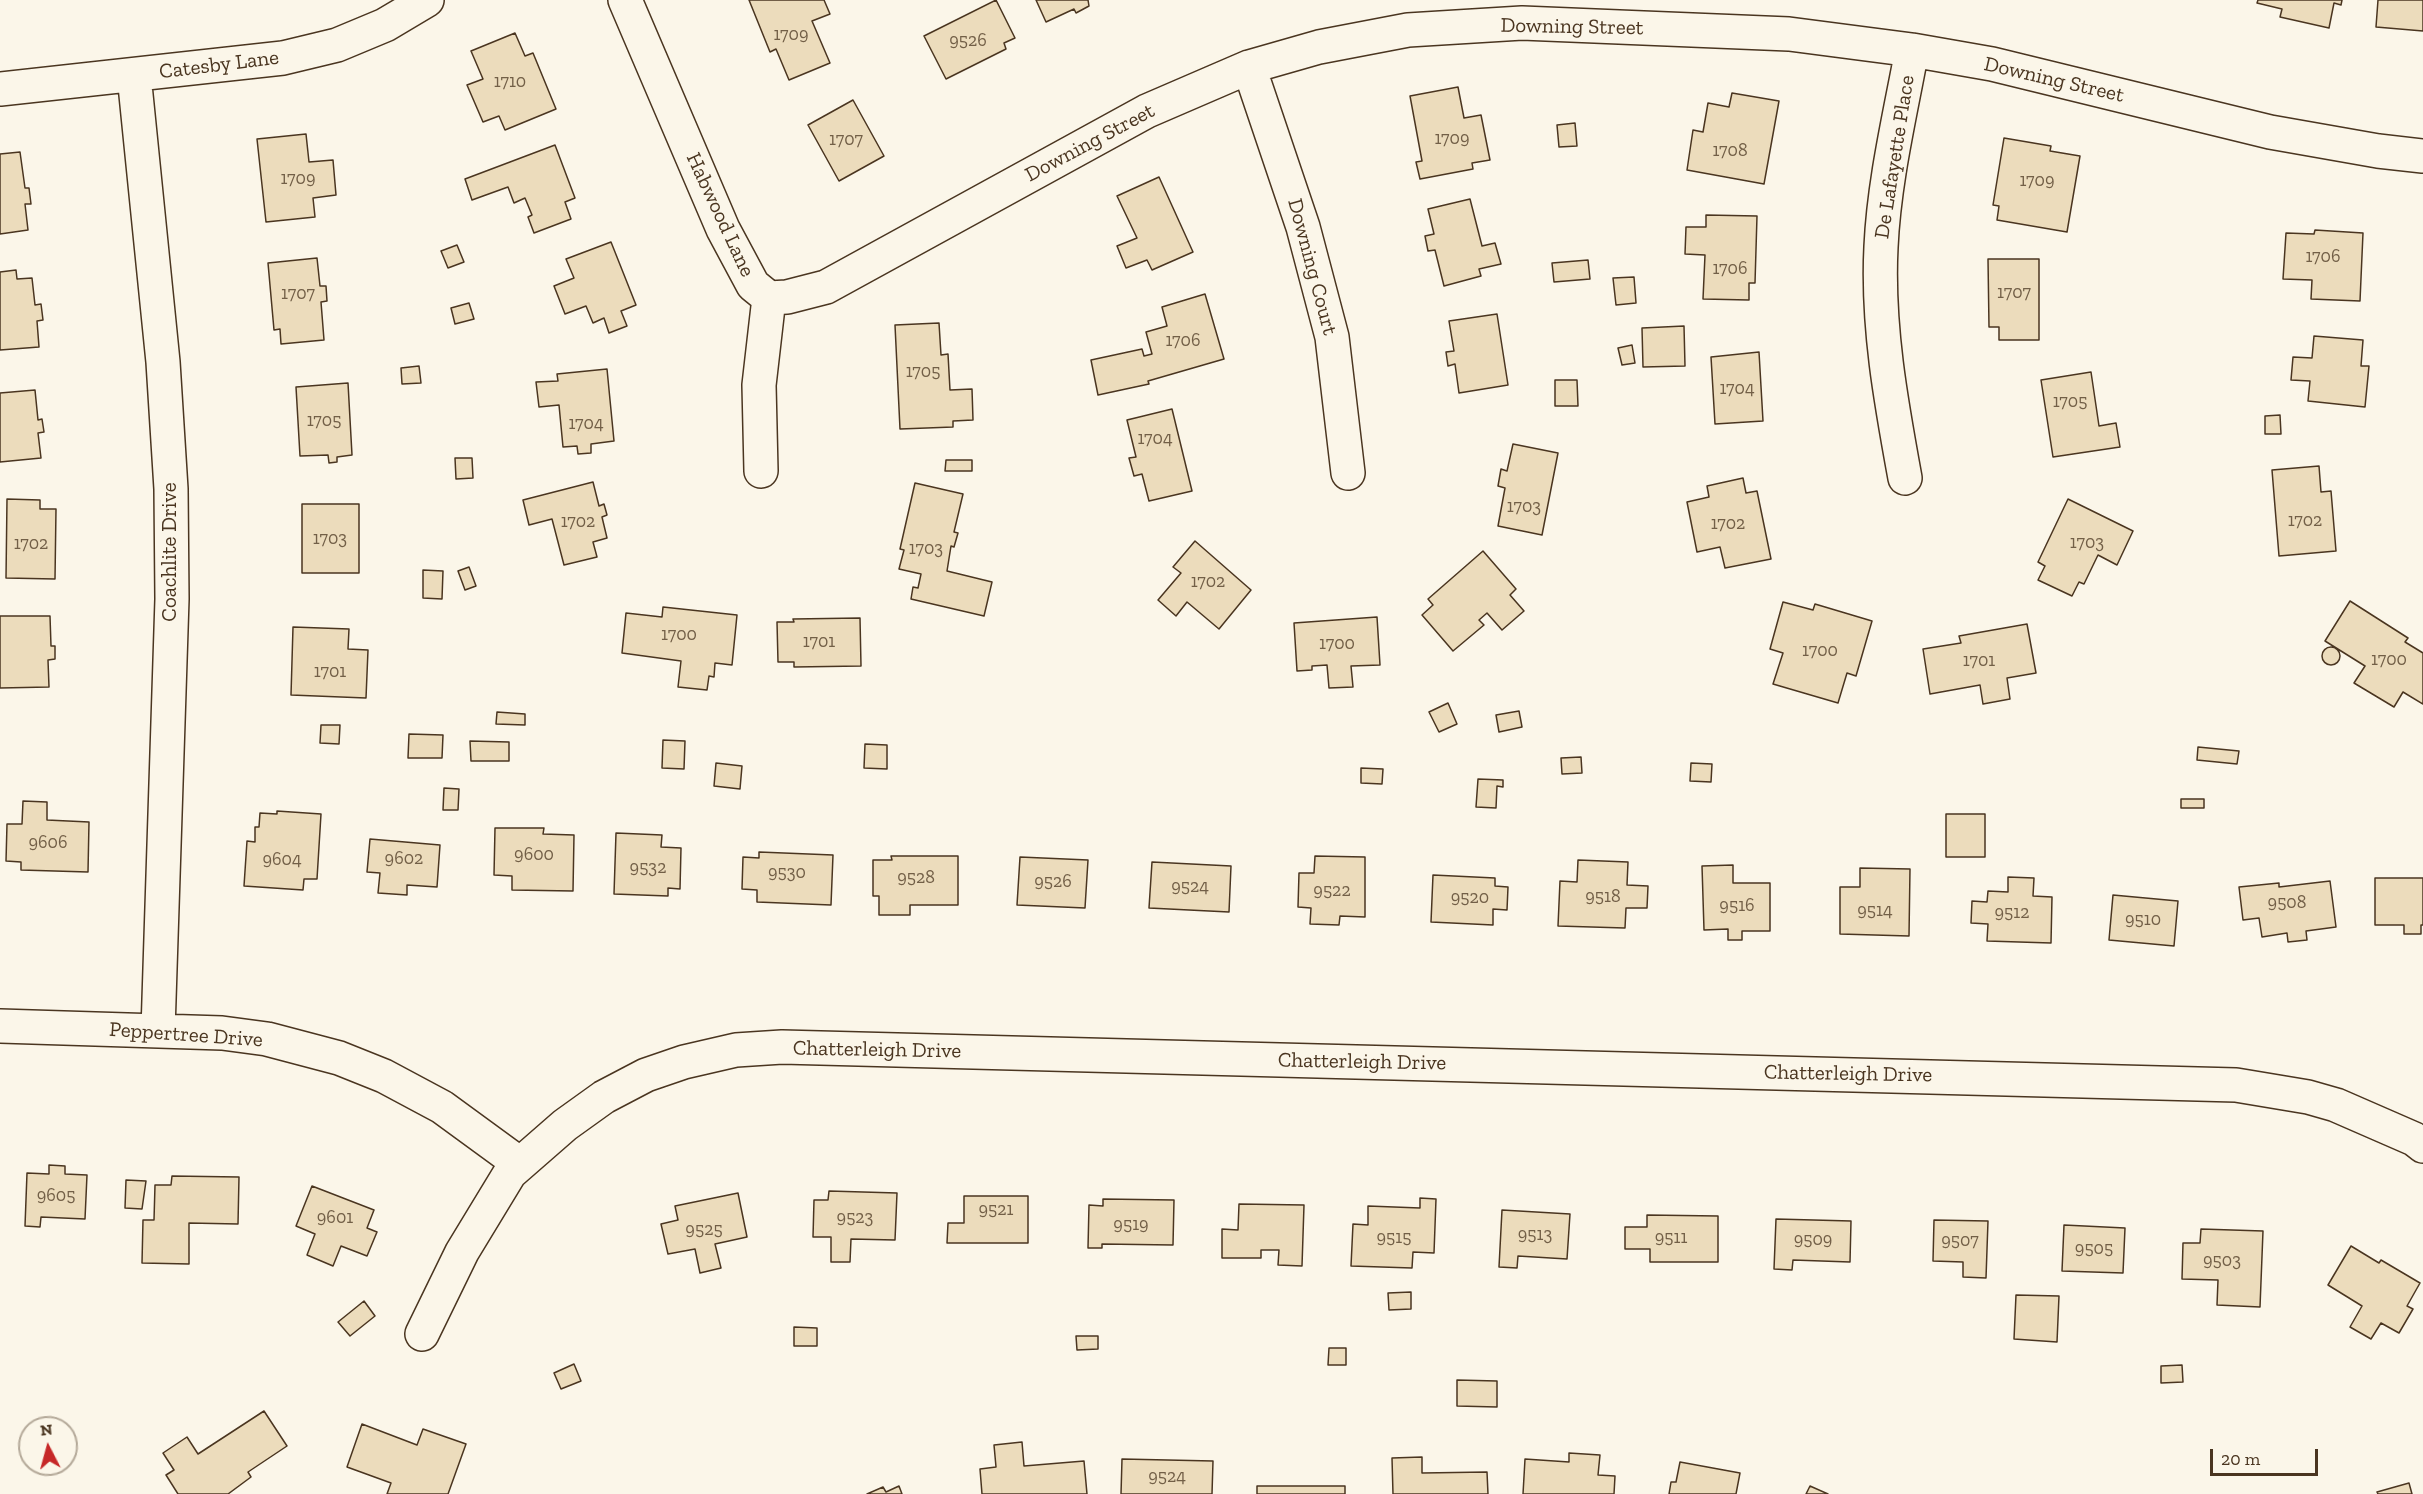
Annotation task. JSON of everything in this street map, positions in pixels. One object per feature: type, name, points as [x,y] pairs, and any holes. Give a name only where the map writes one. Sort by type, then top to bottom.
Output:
[{"type":"street","name":"Catesby Lane","points":[[0,89],[283,58],[337,45],[385,25],[427,0]]},
{"type":"street","name":"Habwood Lane","points":[[625,0],[723,230],[753,285],[769,298],[759,385],[760,471]]},
{"type":"street","name":"Downing Street","points":[[769,298],[787,297],[826,287],[1147,111],[1250,67],[1319,47],[1408,30],[1522,23],[1790,34],[1912,50],[1992,64],[2270,132],[2378,151],[2423,156]]},
{"type":"street","name":"De Lafayette Place","points":[[1905,478],[1886,372],[1881,249],[1885,200],[1912,50]]},
{"type":"street","name":"Downing Court","points":[[1250,67],[1303,227],[1332,337],[1348,472]]},
{"type":"street","name":"Coachlite Drive","points":[[134,75],[163,362],[171,489],[172,599],[158,1030]]},
{"type":"street","name":"Peppertree Drive","points":[[0,1026],[222,1033],[267,1039],[339,1058],[384,1076],[442,1107],[520,1164]]},
{"type":"street","name":"Chatterleigh Drive","points":[[422,1334],[462,1252],[510,1173],[565,1125],[604,1097],[646,1075],[684,1062],[736,1050],[782,1047],[2236,1085],[2308,1097],[2336,1105],[2420,1139]]},
{"type":"building","points":[[749,0],[824,0],[830,14],[812,21],[830,63],[789,80],[776,49],[770,52]]},
{"type":"building","points":[[996,0],[1015,38],[1004,43],[1006,49],[946,79],[924,36]]},
{"type":"building","points":[[1036,0],[1088,0],[1089,6],[1076,13],[1074,9],[1046,22]]},
{"type":"building","points":[[2258,0],[2342,0],[2341,5],[2334,3],[2329,28],[2280,17],[2282,9],[2257,3]]},
{"type":"building","points":[[2378,0],[2423,0],[2423,31],[2376,27]]},
{"type":"building","points":[[515,33],[525,56],[533,53],[556,109],[505,130],[499,116],[483,122],[467,85],[483,79],[471,51]]},
{"type":"building","points":[[1458,87],[1464,118],[1481,115],[1490,160],[1472,163],[1473,169],[1420,179],[1416,162],[1422,161],[1410,96]]},
{"type":"building","points":[[1732,93],[1779,101],[1764,184],[1687,170],[1693,130],[1703,132],[1708,103],[1729,107]]},
{"type":"building","points":[[853,100],[884,156],[839,181],[808,125]]},
{"type":"building","points":[[1575,123],[1577,146],[1559,147],[1557,125]]},
{"type":"building","points":[[306,134],[309,162],[333,160],[336,195],[313,198],[315,217],[266,222],[257,139]]},
{"type":"building","points":[[2004,138],[2051,146],[2050,151],[2080,156],[2067,232],[1997,220],[1999,206],[1993,205]]},
{"type":"building","points":[[555,145],[575,198],[565,202],[571,219],[534,233],[528,217],[532,215],[525,198],[514,203],[508,187],[472,200],[465,179]]},
{"type":"building","points":[[20,152],[25,188],[29,188],[31,204],[25,204],[28,230],[0,234],[0,154]]},
{"type":"building","points":[[1159,177],[1193,252],[1152,270],[1147,260],[1126,268],[1117,246],[1137,238],[1117,196]]},
{"type":"building","points":[[1470,199],[1482,246],[1495,243],[1501,264],[1479,269],[1481,276],[1444,286],[1435,250],[1428,251],[1425,236],[1434,234],[1428,209]]},
{"type":"building","points":[[1706,215],[1757,216],[1755,283],[1749,283],[1749,300],[1703,299],[1705,255],[1685,254],[1686,227],[1706,227]]},
{"type":"building","points":[[2315,230],[2363,233],[2360,301],[2311,299],[2312,280],[2283,279],[2286,233],[2314,234]]},
{"type":"building","points":[[611,242],[636,305],[621,311],[627,326],[609,333],[604,318],[593,323],[586,306],[565,314],[554,286],[574,278],[566,259]]},
{"type":"building","points":[[457,245],[464,262],[448,268],[441,251]]},
{"type":"building","points":[[317,258],[320,286],[326,286],[327,301],[321,302],[324,340],[281,344],[280,329],[274,330],[268,263]]},
{"type":"building","points":[[1988,259],[2039,259],[2039,340],[1999,340],[1999,327],[1989,327]]},
{"type":"building","points":[[1588,260],[1590,279],[1554,282],[1552,263]]},
{"type":"building","points":[[16,270],[17,279],[32,278],[35,305],[41,304],[43,320],[37,321],[39,347],[0,350],[0,272]]},
{"type":"building","points":[[1634,277],[1636,303],[1616,305],[1613,278]]},
{"type":"building","points":[[1205,294],[1224,359],[1148,381],[1149,384],[1098,395],[1091,360],[1142,349],[1144,356],[1152,354],[1146,332],[1167,326],[1162,307]]},
{"type":"building","points":[[469,303],[474,319],[455,324],[451,308]]},
{"type":"building","points":[[1497,314],[1508,385],[1459,393],[1455,364],[1448,366],[1446,352],[1454,351],[1449,321]]},
{"type":"building","points":[[939,323],[941,355],[948,354],[950,390],[972,389],[973,420],[953,421],[953,427],[900,429],[895,325]]},
{"type":"building","points":[[1684,326],[1685,366],[1643,367],[1642,328]]},
{"type":"building","points":[[2314,336],[2363,340],[2361,366],[2369,366],[2365,407],[2308,401],[2310,381],[2291,380],[2293,357],[2312,358]]},
{"type":"building","points":[[1632,345],[1635,363],[1622,365],[1618,348]]},
{"type":"building","points":[[1759,352],[1763,421],[1715,424],[1711,357]]},
{"type":"building","points":[[419,366],[421,383],[402,384],[401,368]]},
{"type":"building","points":[[607,369],[614,441],[591,444],[591,453],[578,454],[577,446],[563,447],[559,405],[539,407],[536,382],[558,381],[557,374]]},
{"type":"building","points":[[2091,372],[2099,426],[2116,423],[2120,447],[2053,457],[2041,380]]},
{"type":"building","points":[[1555,380],[1577,380],[1578,406],[1555,406]]},
{"type":"building","points":[[348,383],[352,455],[337,457],[337,462],[329,463],[328,455],[300,456],[296,387]]},
{"type":"building","points":[[35,390],[38,420],[42,419],[44,432],[38,433],[41,458],[0,462],[0,393]]},
{"type":"building","points":[[1172,409],[1192,491],[1149,501],[1142,474],[1134,476],[1129,458],[1136,457],[1127,420]]},
{"type":"building","points":[[2280,415],[2281,434],[2265,434],[2265,416]]},
{"type":"building","points":[[1513,444],[1558,453],[1542,535],[1498,526],[1505,488],[1498,486],[1501,469],[1507,471]]},
{"type":"building","points":[[455,458],[472,458],[473,478],[456,479]]},
{"type":"building","points":[[946,460],[972,460],[972,471],[945,471]]},
{"type":"building","points":[[2319,466],[2321,492],[2331,491],[2336,551],[2279,556],[2272,470]]},
{"type":"building","points":[[1743,478],[1746,493],[1757,491],[1771,559],[1725,568],[1720,547],[1697,552],[1687,502],[1709,497],[1707,486]]},
{"type":"building","points":[[593,482],[599,506],[604,504],[607,515],[602,517],[607,538],[593,542],[597,557],[564,565],[552,519],[529,525],[523,500]]},
{"type":"building","points":[[915,483],[963,494],[954,532],[958,533],[954,547],[951,546],[947,571],[992,582],[984,616],[911,599],[913,587],[918,588],[921,574],[899,569],[904,550],[900,549]]},
{"type":"building","points":[[7,499],[40,500],[40,509],[56,509],[55,579],[6,578]]},
{"type":"building","points":[[2068,499],[2133,531],[2117,565],[2098,555],[2084,584],[2079,582],[2072,596],[2038,580],[2045,566],[2038,562]]},
{"type":"building","points":[[302,504],[359,504],[359,573],[302,573]]},
{"type":"building","points":[[1195,541],[1251,590],[1219,629],[1187,602],[1176,616],[1158,600],[1181,573],[1173,567]]},
{"type":"building","points":[[1483,551],[1516,589],[1510,595],[1524,611],[1502,630],[1487,613],[1479,620],[1484,625],[1453,651],[1422,615],[1433,605],[1428,599]]},
{"type":"building","points":[[469,567],[476,586],[465,590],[458,571]]},
{"type":"building","points":[[423,570],[443,571],[442,599],[423,598]]},
{"type":"building","points":[[2350,601],[2408,638],[2405,642],[2423,653],[2423,704],[2403,692],[2394,707],[2354,683],[2365,666],[2325,641]]},
{"type":"building","points":[[1783,602],[1813,610],[1815,604],[1872,621],[1856,676],[1847,673],[1838,703],[1773,684],[1783,653],[1770,649]]},
{"type":"building","points":[[663,607],[737,615],[732,665],[715,663],[714,677],[709,676],[707,690],[678,687],[681,661],[622,653],[626,613],[662,617]]},
{"type":"building","points":[[0,616],[50,616],[51,646],[55,646],[55,659],[48,660],[49,687],[0,688]]},
{"type":"building","points":[[1377,617],[1380,665],[1351,666],[1353,687],[1329,688],[1327,665],[1312,666],[1312,670],[1297,671],[1294,623]]},
{"type":"building","points":[[860,618],[861,666],[794,667],[794,662],[778,662],[777,622],[794,622],[793,619]]},
{"type":"building","points":[[2027,624],[2036,673],[2007,678],[2010,699],[1983,704],[1980,685],[1930,694],[1923,649],[1961,643],[1959,636]]},
{"type":"building","points":[[293,627],[349,629],[348,649],[368,650],[366,698],[291,695]]},
{"type":"building","points":[[2331,647],[2337,650],[2340,656],[2337,662],[2331,665],[2325,662],[2322,656],[2325,650]]},
{"type":"building","points":[[1448,703],[1457,724],[1439,732],[1429,712]]},
{"type":"building","points":[[1519,711],[1522,727],[1499,732],[1496,715]]},
{"type":"building","points":[[497,712],[525,714],[525,725],[496,724]]},
{"type":"building","points":[[321,725],[340,725],[339,744],[320,743]]},
{"type":"building","points":[[409,734],[443,735],[442,758],[408,758]]},
{"type":"building","points":[[663,740],[685,741],[684,769],[662,768]]},
{"type":"building","points":[[470,741],[509,742],[509,761],[471,761]]},
{"type":"building","points":[[865,744],[887,745],[887,769],[864,768]]},
{"type":"building","points":[[2198,747],[2239,751],[2237,764],[2197,760]]},
{"type":"building","points":[[1581,757],[1582,773],[1562,774],[1561,758]]},
{"type":"building","points":[[716,763],[742,766],[740,789],[714,786]]},
{"type":"building","points":[[1691,763],[1712,764],[1711,782],[1690,781]]},
{"type":"building","points":[[1361,768],[1383,769],[1382,784],[1361,783]]},
{"type":"building","points":[[1478,779],[1503,780],[1503,787],[1497,786],[1496,808],[1476,807]]},
{"type":"building","points":[[444,788],[459,789],[458,810],[443,810]]},
{"type":"building","points":[[2181,799],[2204,799],[2204,808],[2181,808]]},
{"type":"building","points":[[23,801],[47,802],[47,820],[89,822],[88,872],[21,870],[21,862],[6,861],[7,824],[22,824]]},
{"type":"building","points":[[277,811],[321,814],[317,879],[304,879],[303,890],[244,886],[247,841],[255,842],[255,827],[259,827],[260,813],[277,814]]},
{"type":"building","points":[[1946,814],[1985,814],[1985,857],[1946,857]]},
{"type":"building","points":[[495,828],[544,828],[543,834],[574,835],[573,891],[512,890],[512,876],[494,875]]},
{"type":"building","points":[[616,833],[662,835],[661,847],[681,848],[680,889],[668,888],[668,896],[614,894]]},
{"type":"building","points":[[370,839],[440,845],[437,887],[407,885],[407,895],[378,893],[380,873],[367,872]]},
{"type":"building","points":[[759,852],[833,855],[831,905],[757,902],[757,890],[742,889],[743,857],[759,858]]},
{"type":"building","points":[[891,856],[958,856],[958,905],[910,905],[910,915],[879,915],[879,896],[873,896],[873,860],[892,860]]},
{"type":"building","points":[[1315,856],[1365,857],[1365,917],[1340,916],[1339,925],[1310,924],[1311,908],[1298,907],[1299,873],[1314,873]]},
{"type":"building","points":[[1020,857],[1088,860],[1085,908],[1017,905]]},
{"type":"building","points":[[1578,860],[1628,862],[1627,885],[1648,886],[1647,908],[1626,908],[1625,928],[1558,926],[1560,881],[1577,882]]},
{"type":"building","points":[[1152,862],[1231,866],[1229,912],[1149,908]]},
{"type":"building","points":[[1733,865],[1733,883],[1770,883],[1770,931],[1742,931],[1742,940],[1728,940],[1728,929],[1704,930],[1702,866]]},
{"type":"building","points":[[1860,868],[1910,869],[1909,936],[1840,934],[1840,887],[1860,887]]},
{"type":"building","points":[[1433,875],[1495,878],[1495,886],[1508,887],[1507,910],[1493,909],[1493,925],[1431,922]]},
{"type":"building","points":[[2008,877],[2034,878],[2033,896],[2052,897],[2051,943],[1987,941],[1988,924],[1971,923],[1972,901],[1987,902],[1988,891],[2008,892]]},
{"type":"building","points":[[2375,878],[2423,878],[2421,934],[2404,934],[2404,925],[2375,925]]},
{"type":"building","points":[[2330,881],[2336,927],[2306,931],[2307,940],[2288,942],[2287,933],[2262,937],[2259,918],[2243,920],[2239,887],[2279,883],[2279,887]]},
{"type":"building","points":[[2113,895],[2178,901],[2174,946],[2109,940]]},
{"type":"building","points":[[49,1165],[65,1166],[65,1174],[87,1175],[85,1219],[41,1217],[40,1227],[25,1226],[27,1173],[49,1174]]},
{"type":"building","points":[[172,1176],[239,1177],[238,1224],[189,1223],[189,1264],[142,1263],[143,1220],[154,1220],[155,1185],[171,1185]]},
{"type":"building","points":[[126,1180],[146,1181],[142,1209],[125,1208]]},
{"type":"building","points":[[312,1186],[374,1210],[367,1228],[377,1232],[367,1256],[341,1246],[333,1266],[307,1255],[315,1234],[296,1226]]},
{"type":"building","points":[[829,1191],[897,1193],[895,1240],[851,1239],[850,1262],[831,1262],[831,1237],[813,1237],[814,1200],[828,1200]]},
{"type":"building","points":[[738,1193],[747,1237],[715,1244],[721,1268],[700,1273],[695,1249],[668,1254],[661,1224],[678,1220],[675,1206]]},
{"type":"building","points":[[964,1196],[1028,1196],[1028,1243],[947,1243],[948,1223],[964,1223]]},
{"type":"building","points":[[1420,1198],[1436,1199],[1434,1253],[1413,1252],[1412,1268],[1351,1266],[1353,1224],[1368,1225],[1368,1206],[1420,1208]]},
{"type":"building","points":[[1103,1199],[1174,1200],[1173,1245],[1102,1244],[1102,1248],[1088,1248],[1089,1205],[1103,1206]]},
{"type":"building","points":[[1239,1204],[1304,1205],[1302,1266],[1278,1265],[1279,1250],[1261,1250],[1261,1258],[1222,1258],[1222,1229],[1238,1230]]},
{"type":"building","points":[[1502,1210],[1570,1214],[1567,1259],[1518,1256],[1517,1268],[1499,1267]]},
{"type":"building","points":[[1647,1215],[1718,1216],[1718,1262],[1650,1262],[1650,1249],[1625,1249],[1625,1227],[1647,1227]]},
{"type":"building","points":[[1776,1219],[1851,1221],[1850,1262],[1793,1260],[1792,1270],[1774,1269]]},
{"type":"building","points":[[1934,1220],[1988,1221],[1986,1278],[1963,1277],[1963,1262],[1933,1261]]},
{"type":"building","points":[[2064,1225],[2125,1228],[2123,1273],[2062,1271]]},
{"type":"building","points":[[2201,1229],[2263,1231],[2260,1307],[2217,1305],[2218,1280],[2182,1279],[2183,1243],[2200,1243]]},
{"type":"building","points":[[2351,1246],[2379,1263],[2381,1260],[2420,1283],[2407,1306],[2413,1309],[2399,1333],[2381,1323],[2371,1339],[2350,1327],[2362,1306],[2328,1285]]},
{"type":"building","points":[[1411,1292],[1411,1309],[1389,1310],[1388,1293]]},
{"type":"building","points":[[2016,1295],[2059,1296],[2057,1342],[2014,1339]]},
{"type":"building","points":[[364,1301],[375,1316],[350,1336],[338,1322]]},
{"type":"building","points":[[794,1327],[817,1328],[817,1346],[794,1346]]},
{"type":"building","points":[[1076,1336],[1098,1336],[1098,1349],[1077,1350]]},
{"type":"building","points":[[1329,1348],[1346,1348],[1346,1365],[1328,1365]]},
{"type":"building","points":[[574,1364],[581,1381],[561,1389],[554,1373]]},
{"type":"building","points":[[2182,1365],[2183,1382],[2161,1383],[2161,1366]]},
{"type":"building","points":[[1457,1380],[1497,1381],[1497,1407],[1457,1406]]},
{"type":"building","points":[[264,1411],[287,1446],[248,1472],[251,1477],[228,1494],[178,1494],[166,1475],[174,1470],[163,1453],[187,1437],[198,1454]]},
{"type":"building","points":[[362,1424],[417,1445],[423,1429],[466,1444],[448,1494],[387,1494],[391,1483],[347,1467]]},
{"type":"building","points":[[1022,1442],[1024,1466],[1084,1461],[1087,1494],[982,1494],[980,1469],[996,1467],[994,1445]]},
{"type":"building","points":[[1569,1453],[1600,1455],[1598,1475],[1615,1476],[1614,1494],[1523,1494],[1525,1459],[1569,1462]]},
{"type":"building","points":[[1422,1457],[1422,1473],[1487,1472],[1488,1494],[1393,1494],[1392,1458]]},
{"type":"building","points":[[1122,1459],[1213,1461],[1212,1494],[1121,1494]]},
{"type":"building","points":[[1680,1462],[1740,1473],[1736,1494],[1669,1494],[1671,1482],[1676,1482]]},
{"type":"building","points":[[2409,1483],[2412,1494],[2378,1494],[2377,1492]]},
{"type":"building","points":[[899,1486],[902,1494],[867,1494],[883,1487],[886,1492]]},
{"type":"building","points":[[1257,1486],[1345,1486],[1345,1494],[1257,1494]]},
{"type":"building","points":[[1810,1486],[1828,1494],[1806,1494]]}]
